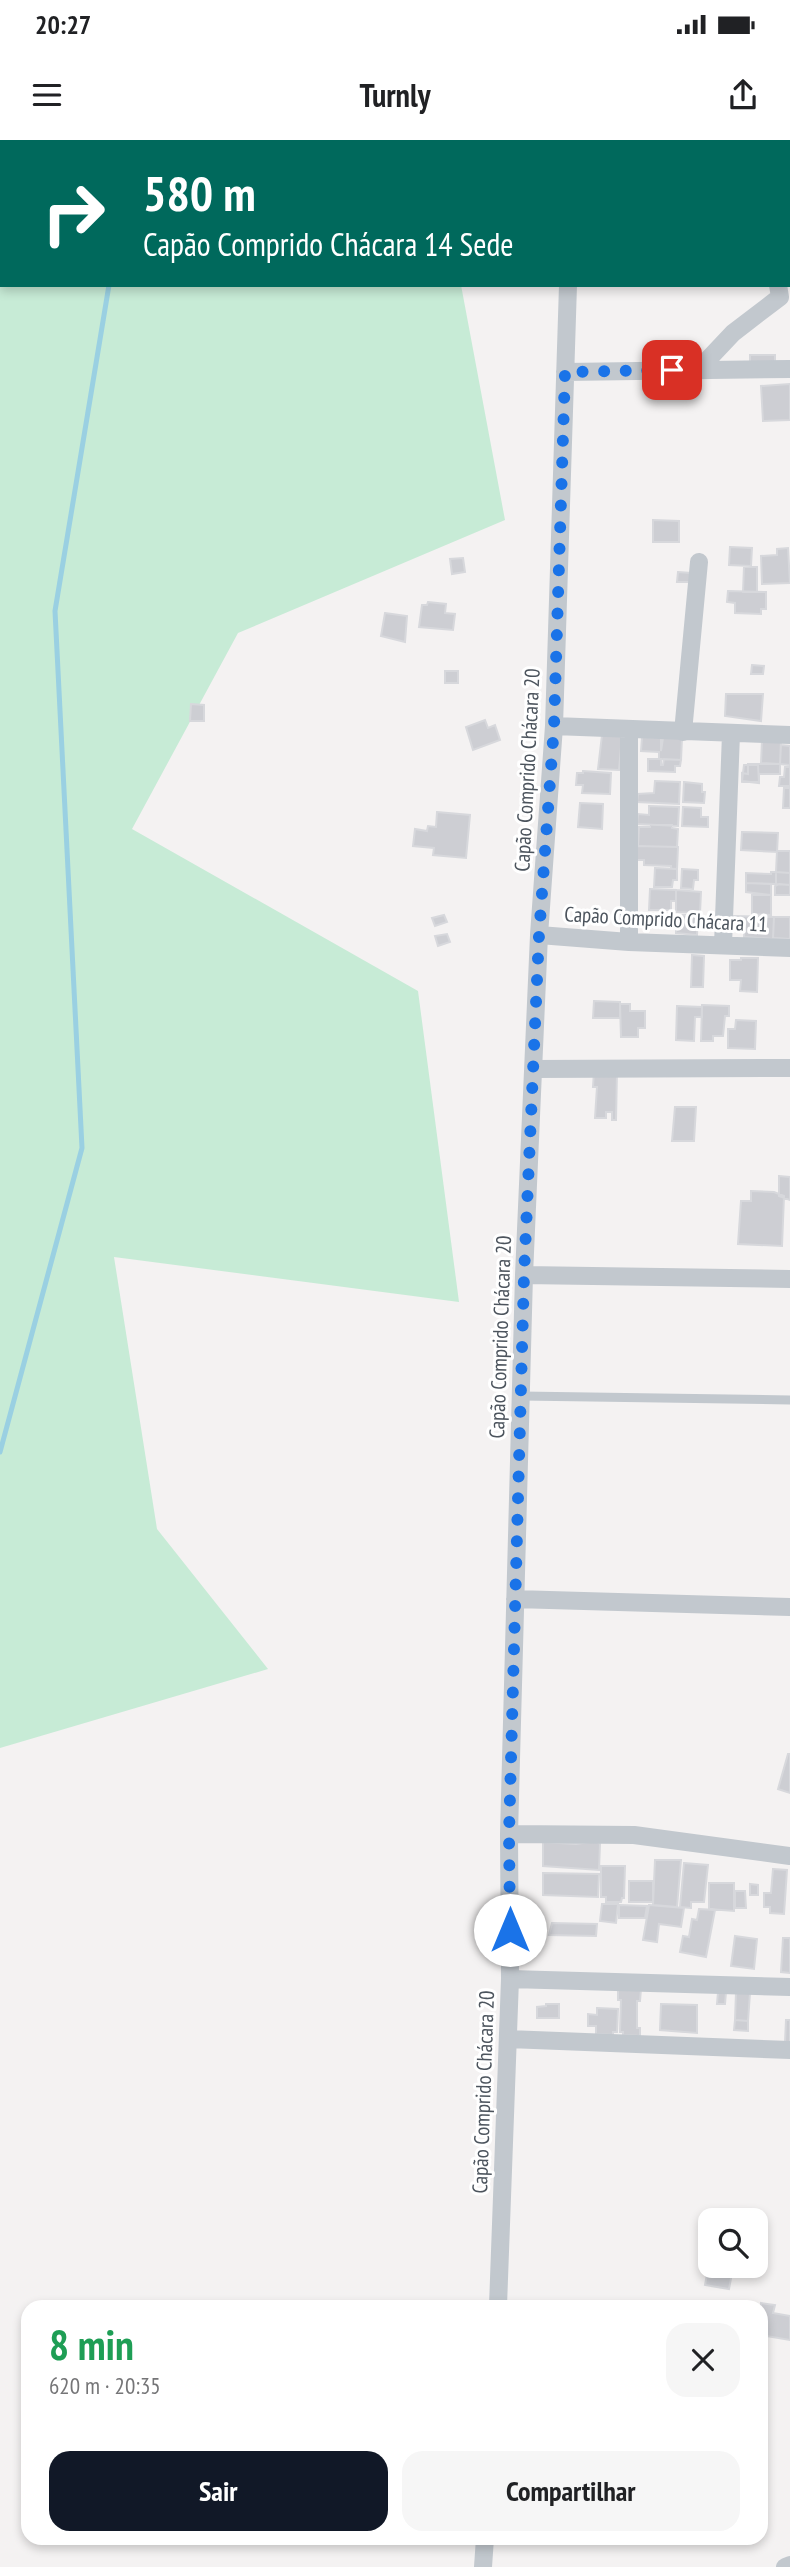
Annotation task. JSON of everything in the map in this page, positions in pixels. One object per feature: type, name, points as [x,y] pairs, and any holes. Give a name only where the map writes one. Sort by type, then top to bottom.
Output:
[{"type":"street","name":"Capão Comprido Chácara 20","points":[[498,2300],[510,1979],[509,1834],[524,1275],[539,935],[554,726],[568,287]]},
{"type":"street","points":[[699,369],[733,333],[780,297],[778,287]]},
{"type":"street","points":[[565,372],[790,369]]},
{"type":"street","points":[[683,732],[699,562]]},
{"type":"street","points":[[554,726],[790,734]]},
{"type":"street","points":[[629,729],[629,942]]},
{"type":"street","points":[[723,945],[731,734]]},
{"type":"street","name":"Capão Comprido Chácara 11","points":[[539,935],[629,942],[790,948]]},
{"type":"street","points":[[534,1069],[790,1068]]},
{"type":"street","points":[[524,1275],[790,1279]]},
{"type":"street","points":[[516,1599],[790,1607]]},
{"type":"street","points":[[509,1834],[634,1835],[790,1856]]},
{"type":"street","points":[[510,1979],[790,1987]]},
{"type":"street","points":[[508,2039],[790,2050]]},
{"type":"street","points":[[483,2567],[485,2545]]},
{"type":"lane","points":[[521,1396],[790,1401]]},
{"type":"green space","points":[[0,287],[461,287],[505,520],[238,633],[132,829],[418,991],[459,1302],[114,1257],[157,1529],[268,1669],[0,1748]]},
{"type":"building","points":[[750,355],[775,355],[775,366],[750,366]]},
{"type":"building","points":[[790,384],[790,420],[763,421],[761,386]]},
{"type":"building","points":[[653,520],[679,521],[679,542],[653,542]]},
{"type":"building","points":[[730,547],[752,548],[751,566],[729,565]]},
{"type":"building","points":[[788,548],[790,583],[762,584],[761,556],[777,555],[777,549]]},
{"type":"building","points":[[463,558],[465,572],[452,574],[450,559]]},
{"type":"building","points":[[744,567],[757,567],[757,592],[743,592]]},
{"type":"building","points":[[678,572],[691,573],[691,582],[677,582]]},
{"type":"building","points":[[728,591],[766,592],[766,609],[761,609],[761,614],[735,613],[735,603],[727,602]]},
{"type":"building","points":[[428,602],[446,604],[445,613],[455,614],[453,630],[419,627],[422,605],[427,605]]},
{"type":"building","points":[[385,613],[407,616],[405,642],[381,636]]},
{"type":"building","points":[[752,665],[764,666],[763,674],[751,674]]},
{"type":"building","points":[[445,671],[458,671],[458,683],[445,683]]},
{"type":"building","points":[[726,694],[763,694],[761,721],[725,716]]},
{"type":"building","points":[[191,704],[204,705],[204,721],[190,721]]},
{"type":"building","points":[[485,720],[488,728],[495,725],[500,740],[473,750],[466,727]]},
{"type":"building","points":[[602,735],[622,736],[619,770],[598,769]]},
{"type":"building","points":[[642,737],[661,738],[661,751],[663,738],[682,738],[681,760],[659,759],[659,752],[641,751]]},
{"type":"building","points":[[762,740],[781,740],[780,764],[761,763]]},
{"type":"building","points":[[781,745],[790,746],[790,765],[780,764]]},
{"type":"building","points":[[648,759],[661,759],[661,765],[664,759],[681,760],[680,766],[675,766],[675,772],[648,771]]},
{"type":"building","points":[[748,764],[780,764],[780,774],[759,774],[759,782],[742,782],[742,773],[748,774]]},
{"type":"building","points":[[744,765],[758,765],[759,783],[742,781]]},
{"type":"building","points":[[785,767],[790,767],[790,786],[779,786],[780,777],[784,777]]},
{"type":"building","points":[[577,773],[611,773],[610,794],[582,793],[583,785],[576,785]]},
{"type":"building","points":[[655,781],[680,782],[679,804],[637,802],[638,794],[654,793]]},
{"type":"building","points":[[684,782],[702,784],[702,792],[705,792],[704,803],[683,802]]},
{"type":"building","points":[[784,788],[790,788],[790,808],[783,808]]},
{"type":"building","points":[[580,803],[603,804],[602,829],[578,827]]},
{"type":"building","points":[[649,806],[679,807],[678,826],[637,824],[638,814],[649,815]]},
{"type":"building","points":[[683,807],[701,808],[701,817],[708,817],[708,827],[682,826]]},
{"type":"building","points":[[437,812],[470,815],[466,858],[433,855],[434,848],[413,846],[415,829],[427,831],[428,826],[436,827]]},
{"type":"building","points":[[672,825],[672,828],[678,829],[677,847],[638,846],[639,827]]},
{"type":"building","points":[[742,832],[778,833],[777,852],[741,850]]},
{"type":"building","points":[[637,846],[678,847],[677,869],[671,869],[671,866],[644,865],[644,860],[637,860]]},
{"type":"building","points":[[777,851],[790,851],[790,873],[776,872]]},
{"type":"building","points":[[655,868],[677,869],[677,880],[673,880],[672,887],[654,887]]},
{"type":"building","points":[[682,869],[698,870],[698,880],[694,880],[693,889],[681,888]]},
{"type":"building","points":[[776,872],[776,884],[746,883],[746,873]]},
{"type":"building","points":[[776,872],[790,873],[790,885],[776,884]]},
{"type":"building","points":[[746,883],[771,884],[771,895],[746,892]]},
{"type":"building","points":[[790,885],[790,895],[775,895],[775,886]]},
{"type":"building","points":[[650,889],[676,890],[676,901],[671,901],[671,910],[649,910]]},
{"type":"building","points":[[676,890],[701,892],[700,913],[676,912]]},
{"type":"building","points":[[752,895],[771,895],[771,915],[752,914]]},
{"type":"building","points":[[444,915],[447,922],[435,926],[432,918]]},
{"type":"building","points":[[676,915],[698,915],[697,935],[676,933]]},
{"type":"building","points":[[734,916],[774,917],[773,939],[744,937],[745,925],[733,924]]},
{"type":"building","points":[[774,917],[790,917],[790,939],[773,938]]},
{"type":"building","points":[[447,934],[450,942],[438,946],[435,936]]},
{"type":"building","points":[[692,955],[704,956],[703,987],[691,987]]},
{"type":"building","points":[[758,958],[757,992],[740,991],[741,980],[730,980],[730,960]]},
{"type":"building","points":[[594,1001],[620,1002],[620,1018],[593,1018]]},
{"type":"building","points":[[620,1004],[630,1004],[630,1011],[645,1011],[645,1028],[638,1028],[638,1037],[621,1037]]},
{"type":"building","points":[[702,1005],[729,1006],[723,1036],[713,1036],[713,1041],[701,1041]]},
{"type":"building","points":[[677,1006],[702,1007],[702,1017],[695,1017],[694,1041],[676,1040]]},
{"type":"building","points":[[736,1020],[756,1021],[755,1049],[728,1048],[728,1029],[735,1029]]},
{"type":"building","points":[[594,1071],[617,1071],[616,1120],[612,1120],[612,1112],[606,1112],[606,1118],[595,1118],[597,1087],[593,1087]]},
{"type":"building","points":[[675,1107],[696,1107],[694,1141],[672,1141]]},
{"type":"building","points":[[779,1176],[790,1177],[790,1200],[779,1196]]},
{"type":"building","points":[[751,1191],[774,1192],[784,1196],[782,1246],[738,1244],[741,1201],[751,1201]]},
{"type":"building","points":[[790,1754],[790,1793],[778,1789]]},
{"type":"building","points":[[596,1841],[600,1844],[599,1870],[543,1866],[543,1842],[576,1844]]},
{"type":"building","points":[[655,1860],[681,1860],[677,1907],[653,1905]]},
{"type":"building","points":[[684,1863],[708,1865],[704,1902],[691,1902],[691,1908],[680,1907]]},
{"type":"building","points":[[601,1866],[625,1866],[624,1898],[621,1902],[606,1902],[606,1897],[601,1897]]},
{"type":"building","points":[[773,1869],[787,1870],[784,1914],[770,1913],[770,1907],[764,1907],[764,1893],[771,1893]]},
{"type":"building","points":[[543,1873],[599,1874],[598,1897],[543,1895]]},
{"type":"building","points":[[629,1881],[653,1881],[653,1902],[629,1902]]},
{"type":"building","points":[[709,1883],[734,1883],[734,1911],[709,1909]]},
{"type":"building","points":[[750,1884],[758,1885],[758,1895],[750,1895]]},
{"type":"building","points":[[735,1891],[745,1891],[746,1908],[735,1908]]},
{"type":"building","points":[[602,1904],[618,1904],[616,1923],[600,1921]]},
{"type":"building","points":[[619,1905],[647,1906],[645,1918],[619,1918]]},
{"type":"building","points":[[649,1905],[684,1908],[681,1927],[659,1924],[657,1942],[643,1940]]},
{"type":"building","points":[[699,1909],[715,1910],[706,1957],[680,1952],[683,1936],[689,1937],[692,1919],[697,1920]]},
{"type":"building","points":[[552,1923],[597,1924],[596,1936],[549,1935]]},
{"type":"building","points":[[735,1936],[757,1939],[754,1969],[731,1966]]},
{"type":"building","points":[[783,1938],[790,1938],[790,1973],[781,1972]]},
{"type":"building","points":[[618,1988],[641,1989],[640,2001],[637,2001],[637,2028],[640,2028],[640,2036],[623,2035],[623,2032],[620,2032],[621,2000],[618,2000]]},
{"type":"building","points":[[718,1992],[726,1992],[725,2004],[717,2004]]},
{"type":"building","points":[[736,1992],[750,1993],[748,2021],[735,2020]]},
{"type":"building","points":[[559,2004],[559,2018],[537,2018],[537,2007]]},
{"type":"building","points":[[661,2004],[697,2005],[697,2033],[660,2030]]},
{"type":"building","points":[[597,2008],[618,2009],[617,2032],[613,2032],[613,2035],[596,2034],[596,2026],[588,2026],[588,2014],[597,2015]]},
{"type":"building","points":[[735,2020],[748,2021],[748,2031],[734,2030]]},
{"type":"building","points":[[786,2020],[790,2020],[790,2042],[785,2042]]},
{"type":"building","points":[[706,2278],[731,2278],[729,2289],[705,2285]]},
{"type":"building","points":[[768,2304],[775,2305],[773,2313],[790,2316],[790,2340],[768,2336]]},
{"type":"waterway","points":[[0,1452],[82,1148],[55,611],[109,287]]},
{"type":"route","points":[[510,1930],[509,1834],[524,1275],[539,935],[554,726],[565,372],[672,370]]}]
